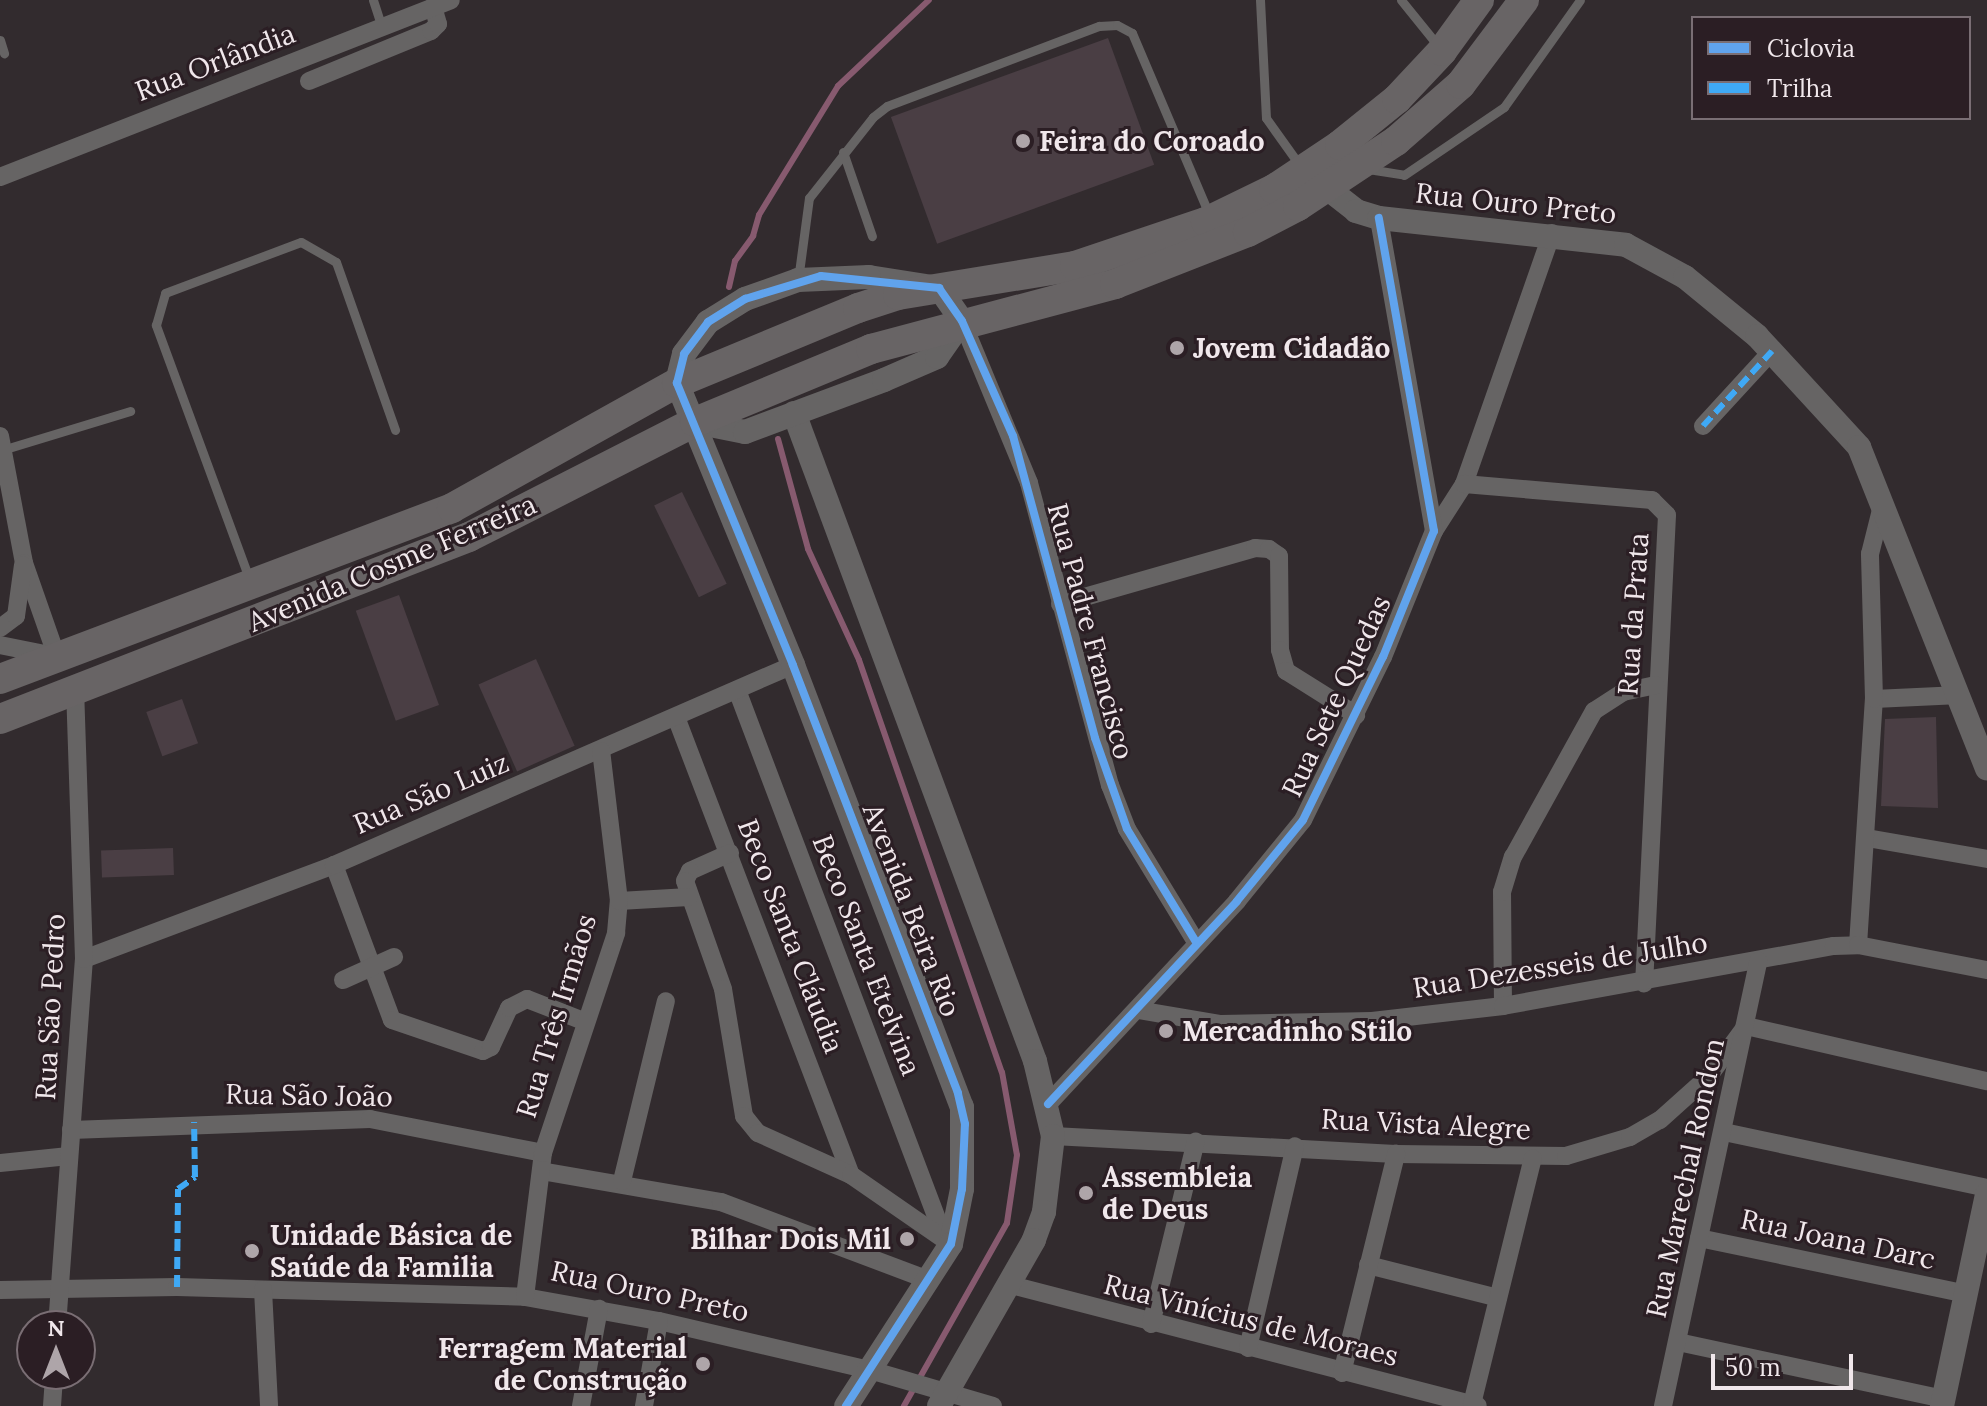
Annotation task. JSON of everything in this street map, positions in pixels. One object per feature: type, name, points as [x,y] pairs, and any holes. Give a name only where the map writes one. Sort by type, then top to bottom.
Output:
[{"type":"main road","name":"Avenida Cosme Ferreira","points":[[0,679],[452,508],[677,383],[858,308],[939,288],[1075,266],[1211,220],[1303,169],[1397,99],[1442,51],[1479,0]]},
{"type":"main road","name":"Avenida Cosme Ferreira","points":[[0,719],[469,537],[695,422],[871,349],[962,321],[1115,284],[1248,232],[1327,188],[1461,84],[1524,0]]},
{"type":"street","name":"Rua Orlândia","points":[[0,177],[442,4]]},
{"type":"street","points":[[309,81],[431,31],[438,24],[442,4]]},
{"type":"street","name":"Rua Ouro Preto","points":[[1327,188],[1356,211],[1379,218],[1552,233],[1626,245],[1659,260],[1772,351],[1842,423],[1859,447],[1987,768]]},
{"type":"street","points":[[1379,218],[1434,531]]},
{"type":"street","points":[[1434,531],[1464,484],[1552,233]]},
{"type":"street","points":[[677,383],[684,354],[708,322],[745,299],[798,280],[857,276],[939,288],[962,321],[937,357],[745,432],[695,422]]},
{"type":"street","name":"Rua Padre Francisco","points":[[962,321],[1013,436],[1095,738],[1127,829],[1196,942]]},
{"type":"street","points":[[1703,426],[1772,351]]},
{"type":"street","name":"Avenida Beira Rio","points":[[677,383],[793,665],[958,1093],[965,1143],[948,1242],[876,1372],[846,1406]]},
{"type":"street","points":[[794,413],[1048,1104],[1053,1136],[1044,1212],[1011,1285],[937,1395]]},
{"type":"street","points":[[1,443],[24,563],[57,657]]},
{"type":"street","name":"Rua da Prata","points":[[1464,484],[1652,500],[1662,506],[1667,515],[1655,685],[1644,983]]},
{"type":"street","points":[[1858,945],[1874,699],[1870,554],[1883,502]]},
{"type":"street","name":"Rua Sete Quedas","points":[[1048,1104],[1138,1010],[1303,820],[1356,715],[1434,531]]},
{"type":"street","points":[[1060,604],[1255,548],[1279,556],[1281,662],[1286,671],[1356,715]]},
{"type":"street","points":[[0,628],[16,616],[24,563]]},
{"type":"street","points":[[0,645],[57,657]]},
{"type":"street","name":"Rua São Luiz","points":[[84,959],[334,865],[793,665]]},
{"type":"street","points":[[1503,1006],[1502,892],[1513,857],[1594,711],[1623,692],[1655,685]]},
{"type":"street","name":"Rua São Pedro","points":[[58,1310],[84,959],[75,690]]},
{"type":"street","name":"Beco Santa Etelvina","points":[[737,690],[948,1242]]},
{"type":"street","points":[[1874,699],[1960,695]]},
{"type":"street","name":"Beco Santa Cláudia","points":[[676,717],[851,1175]]},
{"type":"street","name":"Rua Três Irmãos","points":[[525,1297],[542,1162],[616,933],[619,901],[601,751]]},
{"type":"street","points":[[1867,838],[1987,859]]},
{"type":"street","points":[[730,853],[690,871],[685,881],[723,989],[744,1116],[758,1133],[851,1175],[948,1242]]},
{"type":"street","points":[[334,865],[375,965],[392,1020],[472,1050],[491,1047],[509,1008],[527,999],[586,1022]]},
{"type":"street","points":[[619,901],[689,897]]},
{"type":"street","name":"Rua Dezesseis de Julho","points":[[1138,1010],[1269,1026],[1503,1006],[1858,945],[1987,970]]},
{"type":"street","points":[[343,980],[394,957]]},
{"type":"street","name":"Rua Marechal Rondon","points":[[1663,1406],[1724,1132],[1758,961]]},
{"type":"street","points":[[622,1181],[666,1001]]},
{"type":"street","points":[[1746,1026],[1987,1081]]},
{"type":"street","name":"Rua Vista Alegre","points":[[1053,1136],[1533,1158],[1596,1150],[1660,1120],[1709,1076],[1746,1026]]},
{"type":"street","name":"Rua São João","points":[[71,1130],[370,1119],[769,1217],[928,1280]]},
{"type":"street","points":[[1724,1132],[1987,1188]]},
{"type":"street","points":[[1151,1324],[1196,1141]]},
{"type":"street","points":[[1248,1348],[1295,1146]]},
{"type":"street","points":[[1342,1373],[1396,1154]]},
{"type":"street","points":[[0,1163],[69,1156]]},
{"type":"street","points":[[1475,1405],[1533,1158]]},
{"type":"street","points":[[1678,1342],[1943,1403],[1987,1195]]},
{"type":"street","name":"Rua Joana Darc","points":[[1699,1238],[1966,1294]]},
{"type":"street","points":[[1368,1265],[1498,1298]]},
{"type":"street","name":"Rua Vinícius de Moraes","points":[[1011,1285],[1151,1324],[1475,1405]]},
{"type":"street","name":"Rua Ouro Preto","points":[[0,1290],[263,1290],[525,1297],[659,1321],[876,1372],[937,1395],[993,1406]]},
{"type":"street","points":[[263,1290],[269,1406]]},
{"type":"street","points":[[581,1406],[599,1309]]},
{"type":"street","points":[[644,1406],[659,1321]]},
{"type":"lane","points":[[373,0],[382,27]]},
{"type":"lane","points":[[1260,0],[1266,118],[1303,169]]},
{"type":"lane","points":[[1401,0],[1442,51]]},
{"type":"lane","points":[[1357,167],[1404,175],[1504,107],[1580,0]]},
{"type":"lane","points":[[798,280],[809,198],[843,152],[887,106],[1099,26],[1117,25],[1132,33],[1211,220]]},
{"type":"lane","points":[[0,40],[4,53]]},
{"type":"lane","points":[[843,152],[872,236]]},
{"type":"lane","points":[[251,584],[156,325],[165,293],[301,242],[336,262],[395,430]]},
{"type":"lane","points":[[1,443],[130,411]]},
{"type":"building","name":"Feira do Coroado","points":[[1108,38],[1154,165],[937,244],[891,117]]},
{"type":"building","points":[[682,492],[727,584],[699,597],[654,506]]},
{"type":"building","points":[[399,595],[439,705],[396,721],[356,611]]},
{"type":"building","points":[[536,659],[575,746],[517,771],[478,685]]},
{"type":"building","points":[[182,699],[198,743],[162,756],[146,712]]},
{"type":"building","points":[[1936,717],[1938,808],[1881,806],[1885,719]]},
{"type":"building","points":[[173,848],[174,875],[102,877],[101,851]]},
{"type":"waterway","points":[[729,287],[735,261],[753,236],[759,215],[838,86],[929,0]]},
{"type":"waterway","points":[[778,439],[808,549],[859,660],[1002,1072],[1017,1155],[1007,1223],[904,1406]]},
{"type":"marked path","points":[[1703,426],[1772,351]]},
{"type":"marked path","points":[[177,1287],[178,1189],[195,1177],[194,1122]]},
{"type":"cycle path","points":[[1048,1104],[1237,901],[1303,820],[1383,657],[1434,531],[1379,218]]},
{"type":"cycle path","points":[[846,1406],[951,1244],[962,1189],[965,1124],[958,1093],[793,665],[677,383],[684,354],[708,322],[745,299],[821,276],[939,288],[962,321],[1013,436],[1095,738],[1127,829],[1196,942]]},
{"type":"place","name":"Feira do Coroado","points":[[1023,141]]},
{"type":"place","name":"Jovem Cidadão","points":[[1177,348]]},
{"type":"place","name":"Mercadinho Stilo","points":[[1166,1031]]},
{"type":"place","name":"Assembleia de Deus","points":[[1086,1193]]},
{"type":"place","name":"Bilhar Dois Mil","points":[[907,1239]]},
{"type":"place","name":"Unidade Básica de Saúde da Familia","points":[[252,1251]]},
{"type":"place","name":"Ferragem Material de Construção","points":[[703,1364]]}]
